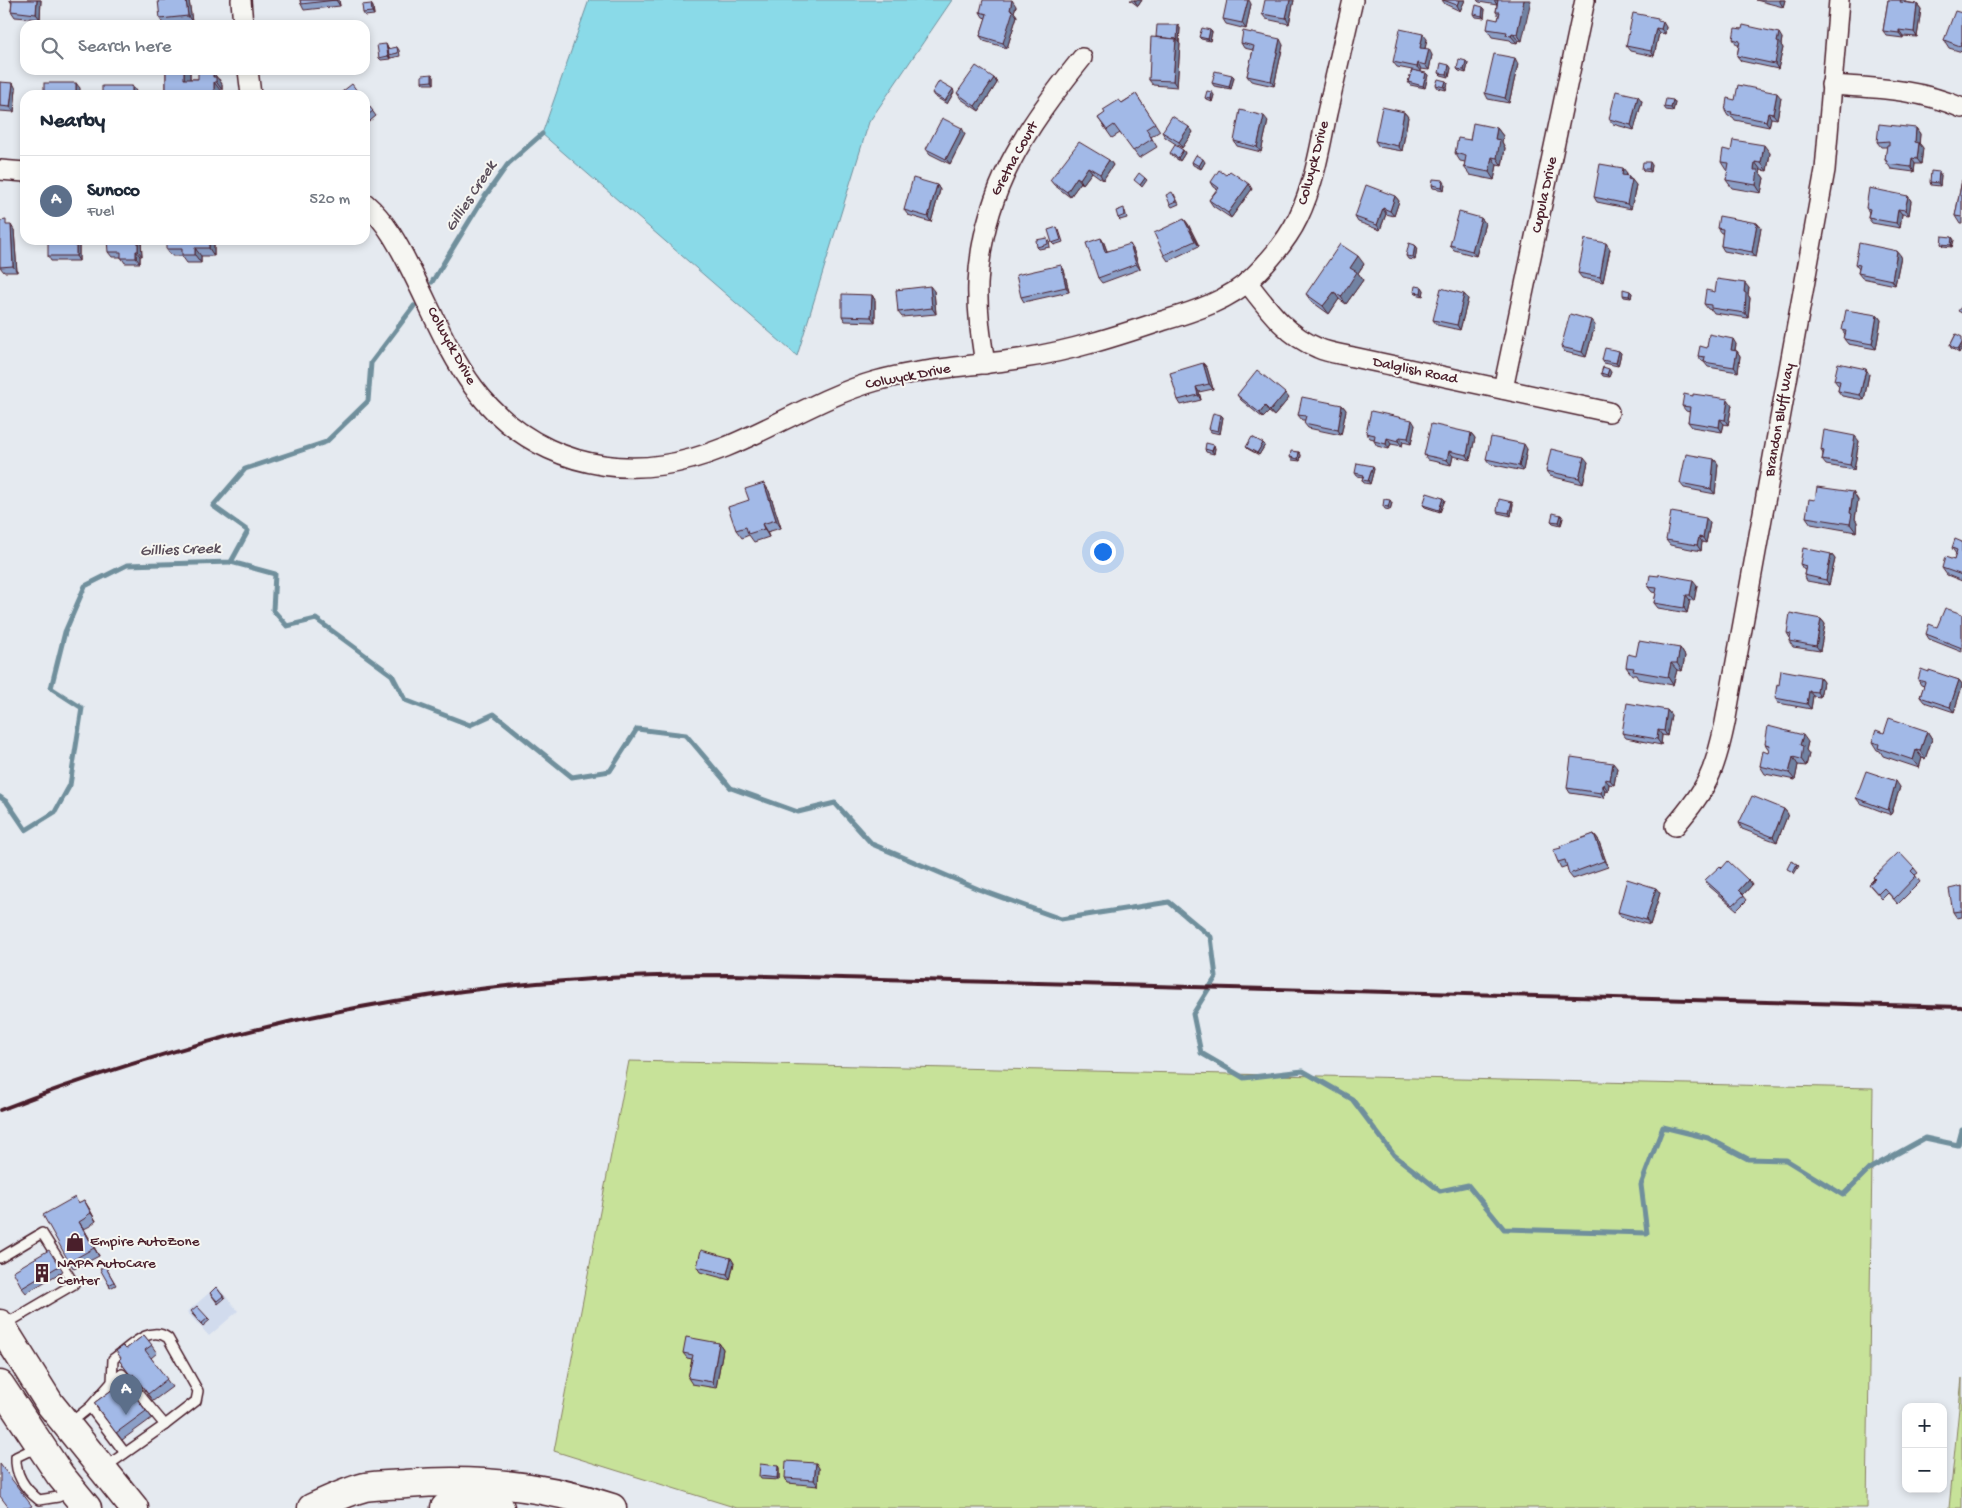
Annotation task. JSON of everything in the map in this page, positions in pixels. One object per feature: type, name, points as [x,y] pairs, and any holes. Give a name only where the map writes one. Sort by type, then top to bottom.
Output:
[{"type":"main road","points":[[1,1325],[36,1383],[102,1470],[134,1508]]},
{"type":"main road","points":[[0,1385],[39,1446],[80,1500]]},
{"type":"main road","points":[[312,1508],[338,1496],[366,1487],[449,1481],[512,1484],[544,1489],[612,1508]]},
{"type":"main road","points":[[445,1508],[500,1508]]},
{"type":"street","points":[[241,0],[243,20]]},
{"type":"street","name":"Colwyck Drive","points":[[370,207],[396,242],[459,368],[475,390],[500,418],[526,437],[552,450],[580,460],[608,466],[662,466],[696,458],[731,445],[852,389],[900,376],[1063,350],[1126,333],[1190,312],[1213,302],[1247,282],[1282,244],[1298,219],[1312,182],[1353,0]]},
{"type":"street","name":"Cupula Drive","points":[[1503,389],[1585,0]]},
{"type":"street","name":"Brandon Bluff Way","points":[[1675,826],[1696,802],[1707,783],[1715,766],[1720,746],[1826,170],[1838,0]]},
{"type":"street","name":"Gretna Court","points":[[984,364],[978,286],[980,252],[992,202],[1017,149],[1052,95],[1082,58]]},
{"type":"street","points":[[249,75],[250,90]]},
{"type":"street","points":[[1831,85],[1905,90],[1928,95],[1962,108]]},
{"type":"street","points":[[0,170],[20,172]]},
{"type":"street","name":"Dalglish Road","points":[[1247,282],[1273,316],[1289,332],[1319,348],[1609,412]]},
{"type":"lane","points":[[0,1258],[42,1233],[74,1284],[1,1325]]},
{"type":"lane","points":[[102,1470],[196,1401],[198,1391],[168,1338],[160,1333],[149,1334],[113,1359],[112,1382]]},
{"type":"lane","points":[[67,1425],[90,1407],[112,1382],[122,1374],[165,1425]]},
{"type":"lane","points":[[90,1407],[125,1453]]},
{"type":"lane","points":[[39,1446],[16,1457],[16,1468],[27,1490],[39,1500],[58,1497],[80,1500]]},
{"type":"shaded area","points":[[217,1286],[238,1311],[209,1336],[187,1312]]},
{"type":"green space","points":[[629,1061],[1873,1088],[1867,1508],[737,1508],[554,1451]]},
{"type":"green space","points":[[1962,1378],[1962,1508],[1949,1508]]},
{"type":"water","points":[[589,0],[952,0],[869,122],[797,356],[542,134]]},
{"type":"building","points":[[10,0],[37,0],[36,14],[11,11],[12,1]]},
{"type":"building","points":[[158,0],[186,0],[188,16],[160,19]]},
{"type":"building","points":[[300,0],[336,0],[301,4]]},
{"type":"building","points":[[983,0],[1012,0],[1010,10],[1013,11],[1003,43],[980,36],[987,14],[980,12]]},
{"type":"building","points":[[1227,0],[1248,0],[1242,23],[1223,19]]},
{"type":"building","points":[[1265,0],[1290,0],[1286,18],[1262,14]]},
{"type":"building","points":[[1443,0],[1459,0],[1457,5]]},
{"type":"building","points":[[1498,0],[1524,0],[1517,34],[1512,33],[1511,36],[1506,35],[1507,32],[1487,29],[1489,18],[1498,20],[1500,12],[1496,12]]},
{"type":"building","points":[[1888,0],[1901,0],[1900,2],[1917,4],[1914,32],[1899,30],[1899,33],[1883,31]]},
{"type":"building","points":[[371,4],[372,12],[363,13],[362,5]]},
{"type":"building","points":[[1476,5],[1483,7],[1482,16],[1474,14]]},
{"type":"building","points":[[1955,11],[1962,13],[1962,41],[1960,46],[1944,40]]},
{"type":"building","points":[[1633,13],[1658,18],[1658,21],[1663,22],[1661,29],[1656,28],[1651,51],[1626,46]]},
{"type":"building","points":[[1157,25],[1178,25],[1177,40],[1156,37]]},
{"type":"building","points":[[1743,25],[1779,33],[1775,64],[1737,56],[1740,41],[1733,39],[1735,28],[1742,29]]},
{"type":"building","points":[[1202,28],[1210,30],[1208,39],[1199,37]]},
{"type":"building","points":[[1400,29],[1423,34],[1420,48],[1429,49],[1425,65],[1418,63],[1417,67],[1393,62]]},
{"type":"building","points":[[1243,31],[1280,39],[1271,81],[1247,76],[1254,46],[1241,43]]},
{"type":"building","points":[[1151,37],[1176,39],[1173,81],[1149,80]]},
{"type":"building","points":[[386,44],[388,56],[379,58],[377,45]]},
{"type":"building","points":[[397,47],[398,53],[389,55],[388,49]]},
{"type":"building","points":[[1494,54],[1515,58],[1505,98],[1485,93]]},
{"type":"building","points":[[1459,59],[1466,61],[1464,70],[1457,69]]},
{"type":"building","points":[[1441,63],[1449,65],[1447,74],[1439,73]]},
{"type":"building","points":[[976,66],[994,78],[975,106],[957,93]]},
{"type":"building","points":[[1412,70],[1426,73],[1423,86],[1408,82]]},
{"type":"building","points":[[1215,71],[1232,75],[1229,87],[1212,83]]},
{"type":"building","points":[[432,74],[432,81],[422,82],[422,75]]},
{"type":"building","points":[[166,75],[184,75],[184,79],[198,79],[198,75],[213,75],[213,77],[216,77],[214,90],[166,90]]},
{"type":"building","points":[[1438,79],[1446,81],[1444,87],[1436,85]]},
{"type":"building","points":[[939,81],[953,89],[945,101],[932,93]]},
{"type":"building","points":[[0,82],[13,83],[10,107],[0,106]]},
{"type":"building","points":[[44,83],[76,83],[76,90],[44,90]]},
{"type":"building","points":[[352,84],[356,90],[344,90]]},
{"type":"building","points":[[1738,85],[1777,93],[1773,114],[1768,113],[1766,121],[1725,111],[1727,98],[1735,100]]},
{"type":"building","points":[[102,86],[132,86],[132,90],[102,90]]},
{"type":"building","points":[[1207,91],[1212,92],[1211,99],[1205,98]]},
{"type":"building","points":[[1616,91],[1638,96],[1631,125],[1609,119]]},
{"type":"building","points":[[1136,94],[1155,123],[1146,129],[1152,139],[1133,151],[1114,125],[1107,130],[1098,118],[1105,113],[1103,110],[1119,100],[1122,103]]},
{"type":"building","points":[[1666,99],[1673,100],[1671,108],[1664,107]]},
{"type":"building","points":[[1382,107],[1404,112],[1398,146],[1375,141]]},
{"type":"building","points":[[1240,110],[1264,116],[1257,147],[1234,141]]},
{"type":"building","points":[[1172,116],[1189,127],[1179,142],[1162,132]]},
{"type":"building","points":[[942,118],[962,128],[946,159],[926,149]]},
{"type":"building","points":[[1473,123],[1497,128],[1495,139],[1500,140],[1497,158],[1492,157],[1489,172],[1464,167],[1466,156],[1455,153],[1458,138],[1470,140]]},
{"type":"building","points":[[1879,124],[1916,128],[1915,142],[1919,143],[1917,159],[1912,158],[1911,167],[1887,164],[1885,160],[1889,141],[1877,142]]},
{"type":"building","points":[[1733,140],[1764,145],[1761,163],[1755,162],[1754,170],[1758,170],[1756,185],[1726,180],[1729,163],[1721,162],[1723,149],[1731,151]]},
{"type":"building","points":[[1079,142],[1109,160],[1100,174],[1088,167],[1080,179],[1077,177],[1067,192],[1050,180]]},
{"type":"building","points":[[1175,145],[1183,150],[1178,158],[1170,153]]},
{"type":"building","points":[[1196,155],[1203,159],[1199,166],[1192,162]]},
{"type":"building","points":[[1643,162],[1650,162],[1649,169],[1642,169]]},
{"type":"building","points":[[1600,164],[1623,168],[1622,175],[1629,176],[1628,179],[1632,180],[1627,204],[1594,197]]},
{"type":"building","points":[[1219,170],[1226,175],[1230,171],[1249,184],[1228,213],[1209,200],[1219,188],[1211,182]]},
{"type":"building","points":[[1931,171],[1939,172],[1938,183],[1930,182]]},
{"type":"building","points":[[1139,173],[1145,178],[1140,185],[1134,180]]},
{"type":"building","points":[[913,178],[937,185],[928,217],[904,210]]},
{"type":"building","points":[[1433,179],[1443,180],[1442,187],[1432,185]]},
{"type":"building","points":[[1962,180],[1962,217],[1955,216]]},
{"type":"building","points":[[1366,185],[1395,196],[1390,211],[1383,208],[1377,225],[1355,217]]},
{"type":"building","points":[[1869,188],[1908,196],[1905,210],[1898,209],[1896,223],[1868,218],[1870,209],[1866,208]]},
{"type":"building","points":[[1172,192],[1177,201],[1170,204],[1166,195]]},
{"type":"building","points":[[1124,208],[1125,215],[1118,218],[1116,211]]},
{"type":"building","points":[[1459,212],[1481,218],[1472,251],[1450,245]]},
{"type":"building","points":[[1719,216],[1757,223],[1752,252],[1721,246],[1723,229],[1717,228]]},
{"type":"building","points":[[1184,219],[1195,241],[1164,255],[1154,233]]},
{"type":"building","points":[[6,220],[6,225],[11,225],[13,266],[0,267],[0,221]]},
{"type":"building","points":[[1057,227],[1061,240],[1052,243],[1048,230]]},
{"type":"building","points":[[1942,236],[1952,237],[1951,245],[1941,244]]},
{"type":"building","points":[[1047,238],[1048,244],[1037,247],[1036,240]]},
{"type":"building","points":[[1101,238],[1105,252],[1130,244],[1136,264],[1098,278],[1086,243]]},
{"type":"building","points":[[1585,239],[1606,243],[1600,277],[1578,273]]},
{"type":"building","points":[[1409,243],[1415,245],[1413,257],[1406,256]]},
{"type":"building","points":[[1859,243],[1897,251],[1892,280],[1858,273],[1860,265],[1855,264]]},
{"type":"building","points":[[1340,244],[1358,256],[1350,268],[1357,272],[1341,297],[1334,292],[1323,306],[1306,294]]},
{"type":"building","points":[[48,245],[76,245],[76,256],[48,256]]},
{"type":"building","points":[[107,245],[138,245],[136,258],[121,258],[121,252],[108,252]]},
{"type":"building","points":[[166,245],[209,245],[209,248],[195,248],[195,255],[182,255],[182,249],[166,249]]},
{"type":"building","points":[[1061,265],[1066,287],[1021,297],[1016,275]]},
{"type":"building","points":[[1717,279],[1745,283],[1745,313],[1711,308],[1711,305],[1704,304],[1706,290],[1715,292]]},
{"type":"building","points":[[930,286],[932,308],[898,312],[896,290]]},
{"type":"building","points":[[1415,286],[1422,287],[1421,293],[1414,292]]},
{"type":"building","points":[[1441,288],[1464,294],[1457,325],[1433,320]]},
{"type":"building","points":[[1623,289],[1630,291],[1629,296],[1623,295]]},
{"type":"building","points":[[842,294],[872,295],[871,317],[842,316]]},
{"type":"building","points":[[1846,310],[1877,315],[1872,344],[1844,339],[1846,331],[1842,330]]},
{"type":"building","points":[[1570,314],[1591,320],[1582,352],[1561,347]]},
{"type":"building","points":[[1709,334],[1733,339],[1731,350],[1737,351],[1734,367],[1704,362],[1705,357],[1698,356],[1700,346],[1707,348]]},
{"type":"building","points":[[1956,334],[1962,337],[1962,343],[1958,350],[1950,346]]},
{"type":"building","points":[[1605,348],[1619,351],[1616,363],[1602,360]]},
{"type":"building","points":[[1203,363],[1209,384],[1196,387],[1198,395],[1178,400],[1170,373]]},
{"type":"building","points":[[1838,363],[1866,369],[1860,395],[1838,391],[1840,381],[1834,380]]},
{"type":"building","points":[[1603,367],[1609,369],[1607,375],[1601,373]]},
{"type":"building","points":[[1257,370],[1285,393],[1270,411],[1265,406],[1260,413],[1237,395]]},
{"type":"building","points":[[1684,394],[1728,399],[1725,420],[1720,419],[1719,427],[1688,422],[1690,407],[1682,406]]},
{"type":"building","points":[[1302,397],[1342,405],[1338,430],[1304,423],[1306,416],[1298,415]]},
{"type":"building","points":[[1371,411],[1412,420],[1408,438],[1400,437],[1398,441],[1387,438],[1386,444],[1374,441],[1375,435],[1366,433]]},
{"type":"building","points":[[1213,413],[1221,415],[1218,431],[1209,429]]},
{"type":"building","points":[[1431,424],[1471,433],[1467,455],[1449,451],[1447,460],[1424,455]]},
{"type":"building","points":[[1824,430],[1855,436],[1850,465],[1822,460],[1824,451],[1821,450]]},
{"type":"building","points":[[1252,437],[1263,443],[1257,453],[1246,447]]},
{"type":"building","points":[[1491,437],[1524,444],[1519,466],[1486,459]]},
{"type":"building","points":[[1206,443],[1214,445],[1212,451],[1205,449]]},
{"type":"building","points":[[1551,449],[1584,457],[1579,478],[1546,471]]},
{"type":"building","points":[[1291,451],[1299,452],[1298,459],[1290,457]]},
{"type":"building","points":[[1686,454],[1714,459],[1711,489],[1680,483]]},
{"type":"building","points":[[1357,463],[1373,466],[1368,481],[1362,480],[1364,475],[1355,473]]},
{"type":"building","points":[[764,483],[776,520],[762,524],[764,529],[748,534],[746,527],[736,530],[728,507],[749,500],[745,489]]},
{"type":"building","points":[[1817,487],[1853,492],[1850,524],[1806,517],[1809,499],[1815,500]]},
{"type":"building","points":[[1427,493],[1443,498],[1439,510],[1423,505]]},
{"type":"building","points":[[1384,499],[1390,500],[1388,507],[1383,506]]},
{"type":"building","points":[[1499,499],[1512,502],[1509,513],[1497,511]]},
{"type":"building","points":[[1671,512],[1706,518],[1703,538],[1699,537],[1697,545],[1666,540]]},
{"type":"building","points":[[1553,513],[1561,515],[1559,522],[1551,521]]},
{"type":"building","points":[[1955,539],[1962,542],[1962,575],[1942,568],[1945,557],[1954,560],[1957,550],[1952,548]]},
{"type":"building","points":[[1803,548],[1831,554],[1826,580],[1804,575],[1806,566],[1800,564]]},
{"type":"building","points":[[1659,574],[1693,580],[1690,595],[1686,595],[1684,608],[1654,603],[1657,588],[1648,587],[1650,575],[1659,576]]},
{"type":"building","points":[[1945,608],[1962,614],[1962,648],[1926,634],[1929,624],[1937,627]]},
{"type":"building","points":[[1790,613],[1821,619],[1816,646],[1789,641],[1791,634],[1787,633]]},
{"type":"building","points":[[1639,641],[1680,648],[1677,663],[1671,663],[1668,677],[1633,671],[1634,668],[1626,667],[1628,654],[1636,656]]},
{"type":"building","points":[[1921,669],[1959,680],[1950,707],[1920,697],[1925,682],[1918,680]]},
{"type":"building","points":[[1781,670],[1819,677],[1817,692],[1809,691],[1807,704],[1775,698]]},
{"type":"building","points":[[1627,703],[1667,710],[1664,731],[1658,730],[1657,739],[1622,733]]},
{"type":"building","points":[[1889,718],[1927,731],[1920,751],[1916,750],[1913,760],[1878,748],[1879,744],[1872,742],[1876,730],[1884,733]]},
{"type":"building","points":[[1768,726],[1803,735],[1800,745],[1803,746],[1801,759],[1793,757],[1789,773],[1760,766],[1763,751],[1768,753],[1770,745],[1765,744]]},
{"type":"building","points":[[1571,757],[1613,763],[1610,780],[1605,779],[1601,793],[1567,788]]},
{"type":"building","points":[[1866,771],[1896,781],[1888,810],[1856,798]]},
{"type":"building","points":[[1752,796],[1784,809],[1773,837],[1739,823]]},
{"type":"building","points":[[1594,834],[1604,861],[1569,874],[1565,860],[1558,862],[1553,850]]},
{"type":"building","points":[[1899,852],[1914,868],[1911,871],[1916,876],[1894,899],[1884,888],[1878,894],[1869,884],[1875,879],[1873,877]]},
{"type":"building","points":[[1728,861],[1748,880],[1739,890],[1744,895],[1733,905],[1705,880],[1720,866],[1722,868]]},
{"type":"building","points":[[1791,861],[1797,864],[1793,872],[1787,869]]},
{"type":"building","points":[[1627,879],[1656,888],[1646,920],[1618,912]]},
{"type":"building","points":[[1962,886],[1962,911],[1953,912],[1949,889]]},
{"type":"building","name":"Empire AutoZone","points":[[75,1197],[78,1203],[84,1200],[91,1213],[79,1222],[94,1248],[69,1262],[43,1215]]},
{"type":"building","name":"NAPA AutoCare Center","points":[[49,1250],[59,1266],[22,1288],[13,1271]]},
{"type":"building","points":[[701,1250],[731,1258],[727,1274],[697,1267]]},
{"type":"building","points":[[105,1266],[114,1282],[109,1285],[100,1269]]},
{"type":"building","points":[[216,1287],[223,1296],[217,1301],[210,1293]]},
{"type":"building","points":[[197,1306],[208,1318],[201,1324],[191,1311]]},
{"type":"building","points":[[144,1335],[152,1345],[145,1350],[167,1379],[148,1394],[133,1374],[131,1376],[119,1360],[121,1358],[116,1351],[123,1346],[126,1349]]},
{"type":"building","points":[[686,1337],[719,1343],[712,1382],[688,1378],[693,1355],[683,1353]]},
{"type":"building","points":[[124,1381],[146,1411],[116,1433],[94,1403]]},
{"type":"building","points":[[786,1461],[816,1463],[814,1480],[785,1478]]},
{"type":"building","points":[[0,1464],[32,1506],[28,1508],[9,1508],[0,1496]]},
{"type":"building","points":[[760,1464],[778,1466],[777,1478],[759,1476]]},
{"type":"waterway","name":"Gillies Creek","points":[[432,282],[481,202],[508,164],[542,134]]},
{"type":"waterway","name":"Gillies Creek","points":[[0,797],[7,802],[26,830],[55,812],[70,785],[82,708],[51,688],[65,632],[85,586],[127,565],[231,562],[248,531],[213,506],[245,469],[326,442],[368,401],[371,363],[414,306]]},
{"type":"waterway","points":[[231,562],[275,574],[273,610],[287,626],[316,619],[392,675],[405,700],[470,725],[494,714],[572,777],[610,771],[637,729],[686,735],[731,788],[798,812],[835,803],[872,844],[978,889],[1061,919],[1169,902],[1211,937],[1216,977],[1193,1014],[1201,1053],[1244,1078],[1303,1071],[1352,1099],[1394,1155],[1440,1191],[1468,1185],[1504,1229],[1647,1233],[1641,1185],[1663,1127],[1708,1138],[1748,1159],[1786,1160],[1843,1195],[1869,1169],[1925,1138],[1958,1145],[1962,1130]]},
{"type":"railway","points":[[0,1110],[141,1061],[285,1023],[431,995],[505,986],[617,978],[730,975],[1962,1007]]},
{"type":"place","name":"Empire AutoZone","points":[[75,1242]]},
{"type":"place","name":"NAPA AutoCare Center","points":[[42,1273]]},
{"type":"place","name":"Sunoco","points":[[126,1415]]}]
